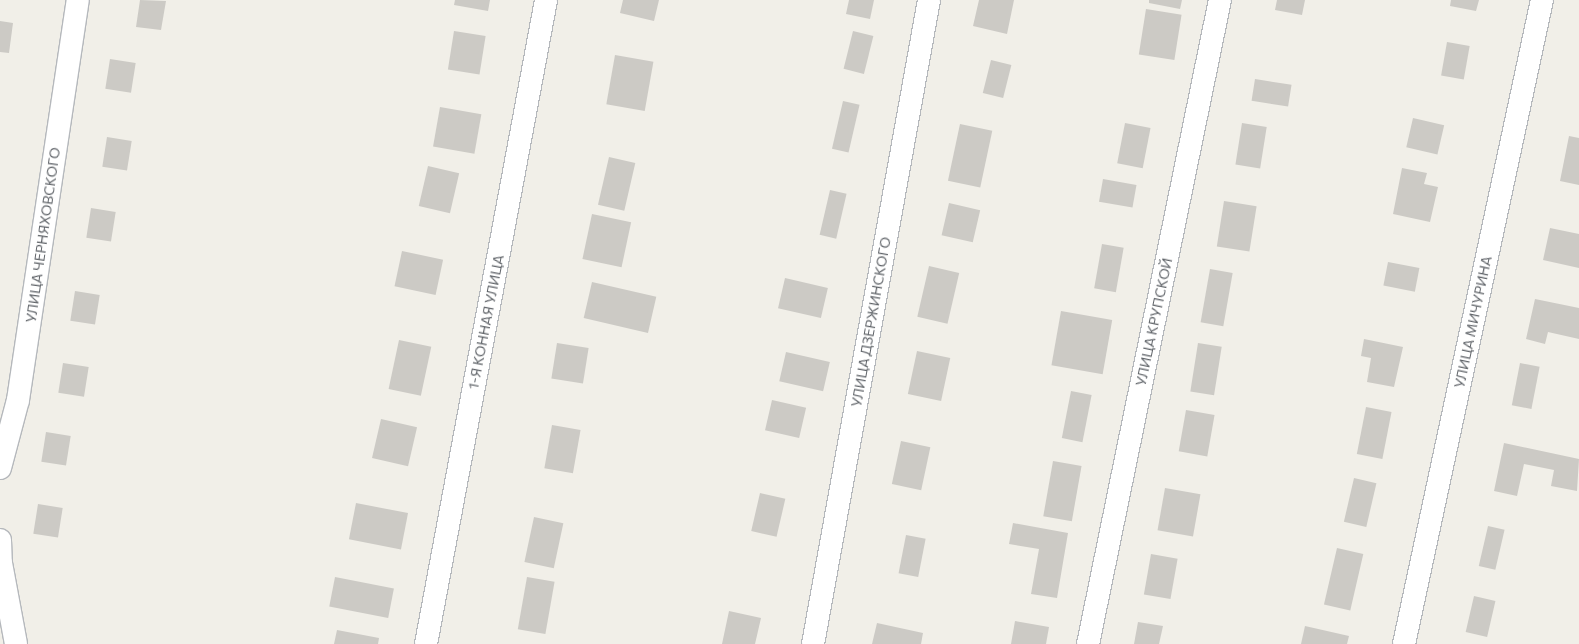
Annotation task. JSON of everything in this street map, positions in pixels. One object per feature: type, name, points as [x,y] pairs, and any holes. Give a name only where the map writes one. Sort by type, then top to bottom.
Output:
[{"type":"street","name":"УЛИЦА ЧЕРНЯХОВСКОГО","points":[[0,468],[9,401],[78,0]]},
{"type":"street","name":"1-Я КОННАЯ УЛИЦА","points":[[426,644],[546,0]]},
{"type":"street","name":"УЛИЦА ДЗЕРЖИНСКОГО","points":[[813,644],[929,0]]},
{"type":"street","name":"УЛИЦА КРУПСКОЙ","points":[[1088,644],[1220,0]]},
{"type":"street","name":"УЛИЦА МИЧУРИНА","points":[[1404,644],[1542,0]]},
{"type":"street","points":[[0,540],[1,562],[16,644]]},
{"type":"building","points":[[140,0],[166,1],[161,30],[136,27]]},
{"type":"building","points":[[455,0],[490,0],[488,11],[454,5]]},
{"type":"building","points":[[623,0],[659,0],[654,21],[620,13]]},
{"type":"building","points":[[849,0],[874,0],[870,19],[846,14]]},
{"type":"building","points":[[979,0],[1014,0],[1007,34],[973,26]]},
{"type":"building","points":[[1149,0],[1182,0],[1180,9],[1149,3]]},
{"type":"building","points":[[1277,0],[1305,0],[1302,15],[1275,10]]},
{"type":"building","points":[[1451,0],[1479,0],[1476,11],[1450,6]]},
{"type":"building","points":[[1146,9],[1182,15],[1174,60],[1139,54]]},
{"type":"building","points":[[0,21],[13,23],[9,53],[0,52]]},
{"type":"building","points":[[454,31],[486,36],[480,75],[448,70]]},
{"type":"building","points":[[853,31],[873,36],[864,74],[844,69]]},
{"type":"building","points":[[1447,42],[1470,46],[1464,79],[1441,75]]},
{"type":"building","points":[[615,55],[653,62],[645,111],[606,104]]},
{"type":"building","points":[[110,59],[136,63],[131,93],[105,89]]},
{"type":"building","points":[[991,60],[1011,65],[1003,98],[983,93]]},
{"type":"building","points":[[1255,79],[1292,85],[1288,107],[1252,101]]},
{"type":"building","points":[[843,101],[860,105],[849,153],[832,149]]},
{"type":"building","points":[[440,107],[481,114],[474,154],[433,146]]},
{"type":"building","points":[[1413,118],[1444,125],[1437,154],[1406,147]]},
{"type":"building","points":[[1125,123],[1151,128],[1143,168],[1117,163]]},
{"type":"building","points":[[1242,123],[1267,127],[1260,168],[1235,164]]},
{"type":"building","points":[[960,124],[992,131],[980,188],[948,181]]},
{"type":"building","points":[[1569,136],[1579,138],[1579,185],[1560,181]]},
{"type":"building","points":[[107,137],[132,141],[127,171],[102,167]]},
{"type":"building","points":[[609,157],[635,163],[624,211],[598,205]]},
{"type":"building","points":[[428,166],[459,173],[450,213],[419,206]]},
{"type":"building","points":[[1402,168],[1427,173],[1424,184],[1438,187],[1430,222],[1393,214]]},
{"type":"building","points":[[1103,179],[1136,185],[1132,208],[1099,202]]},
{"type":"building","points":[[830,190],[847,194],[836,239],[820,235]]},
{"type":"building","points":[[1224,201],[1257,206],[1249,252],[1217,246]]},
{"type":"building","points":[[949,203],[980,210],[973,242],[942,235]]},
{"type":"building","points":[[91,208],[116,212],[111,242],[86,238]]},
{"type":"building","points":[[592,214],[631,222],[622,267],[582,259]]},
{"type":"building","points":[[1550,228],[1579,234],[1579,268],[1543,260]]},
{"type":"building","points":[[1102,244],[1124,248],[1116,292],[1094,288]]},
{"type":"building","points":[[402,251],[443,260],[436,295],[395,286]]},
{"type":"building","points":[[1388,262],[1419,268],[1415,292],[1383,286]]},
{"type":"building","points":[[929,266],[959,273],[948,324],[917,317]]},
{"type":"building","points":[[1210,269],[1233,273],[1223,326],[1201,322]]},
{"type":"building","points":[[785,278],[828,288],[821,318],[778,308]]},
{"type":"building","points":[[592,282],[656,297],[648,333],[584,318]]},
{"type":"building","points":[[75,291],[100,295],[95,325],[70,321]]},
{"type":"building","points":[[1535,299],[1579,308],[1579,339],[1548,332],[1545,344],[1526,339]]},
{"type":"building","points":[[1061,311],[1112,320],[1103,374],[1051,365]]},
{"type":"building","points":[[1364,339],[1403,347],[1394,387],[1367,382],[1371,358],[1361,356]]},
{"type":"building","points":[[399,340],[431,347],[421,396],[389,389]]},
{"type":"building","points":[[557,343],[589,348],[583,384],[551,379]]},
{"type":"building","points":[[1198,343],[1222,347],[1214,395],[1190,391]]},
{"type":"building","points":[[917,351],[950,358],[941,401],[908,394]]},
{"type":"building","points":[[786,352],[830,362],[823,391],[779,381]]},
{"type":"building","points":[[63,363],[89,367],[84,397],[58,393]]},
{"type":"building","points":[[1520,363],[1540,367],[1531,409],[1512,405]]},
{"type":"building","points":[[1071,391],[1092,395],[1082,442],[1062,438]]},
{"type":"building","points":[[772,400],[806,408],[799,438],[765,430]]},
{"type":"building","points":[[1366,407],[1392,412],[1382,459],[1357,454]]},
{"type":"building","points":[[1186,410],[1215,415],[1207,456],[1179,451]]},
{"type":"building","points":[[381,419],[417,427],[408,466],[372,458]]},
{"type":"building","points":[[552,425],[581,430],[573,473],[544,468]]},
{"type":"building","points":[[46,432],[71,436],[66,466],[41,462]]},
{"type":"building","points":[[901,441],[930,447],[921,490],[892,484]]},
{"type":"building","points":[[1504,443],[1579,459],[1577,491],[1551,486],[1554,470],[1524,464],[1517,496],[1494,491]]},
{"type":"building","points":[[1053,461],[1082,466],[1072,521],[1043,516]]},
{"type":"building","points":[[1354,478],[1376,483],[1366,527],[1344,522]]},
{"type":"building","points":[[1165,488],[1200,494],[1193,537],[1158,530]]},
{"type":"building","points":[[760,493],[785,499],[777,537],[751,531]]},
{"type":"building","points":[[356,503],[408,513],[401,549],[349,539]]},
{"type":"building","points":[[38,504],[63,508],[58,538],[33,534]]},
{"type":"building","points":[[534,517],[563,523],[554,568],[524,562]]},
{"type":"building","points":[[1013,523],[1068,533],[1057,598],[1031,594],[1039,549],[1009,544]]},
{"type":"building","points":[[1488,526],[1505,530],[1495,570],[1479,566]]},
{"type":"building","points":[[906,535],[926,539],[918,577],[899,573]]},
{"type":"building","points":[[1337,548],[1363,554],[1350,611],[1324,605]]},
{"type":"building","points":[[1151,554],[1178,559],[1170,599],[1144,594]]},
{"type":"building","points":[[335,577],[394,588],[388,618],[329,606]]},
{"type":"building","points":[[527,577],[555,582],[545,634],[518,629]]},
{"type":"building","points":[[1474,596],[1495,601],[1487,637],[1466,632]]},
{"type":"building","points":[[729,611],[761,618],[755,644],[722,644]]},
{"type":"building","points":[[1015,621],[1049,627],[1046,644],[1011,644]]},
{"type":"building","points":[[1138,622],[1163,626],[1159,644],[1134,644]]},
{"type":"building","points":[[877,623],[923,633],[921,644],[872,644]]},
{"type":"building","points":[[1305,626],[1349,636],[1347,644],[1301,644]]},
{"type":"building","points":[[337,630],[379,638],[378,644],[334,644]]}]
